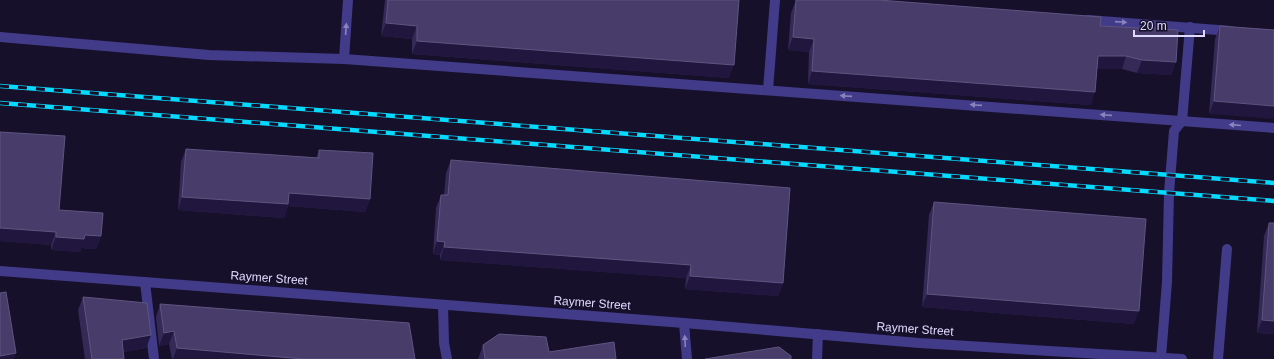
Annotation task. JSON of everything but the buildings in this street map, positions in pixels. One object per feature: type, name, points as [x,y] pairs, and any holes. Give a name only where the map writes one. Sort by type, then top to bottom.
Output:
[{"type":"street","points":[[344,59],[348,0]]},
{"type":"street","points":[[768,90],[775,0]]},
{"type":"street","points":[[1080,19],[1243,32]]},
{"type":"street","points":[[1161,357],[1167,282],[1169,193],[1174,131],[1182,121],[1190,27]]},
{"type":"street","points":[[0,37],[209,55],[344,59],[1274,128]]},
{"type":"street","points":[[1218,359],[1227,249]]},
{"type":"street","name":"Raymer Street","points":[[0,271],[684,323],[920,343],[1182,359]]},
{"type":"street","points":[[145,282],[154,359]]},
{"type":"street","points":[[443,305],[444,343],[447,359]]},
{"type":"street","points":[[684,323],[687,359]]},
{"type":"street","points":[[817,359],[818,334]]},
{"type":"railway","points":[[0,86],[1274,183]]},
{"type":"railway","points":[[0,103],[1274,201]]}]
